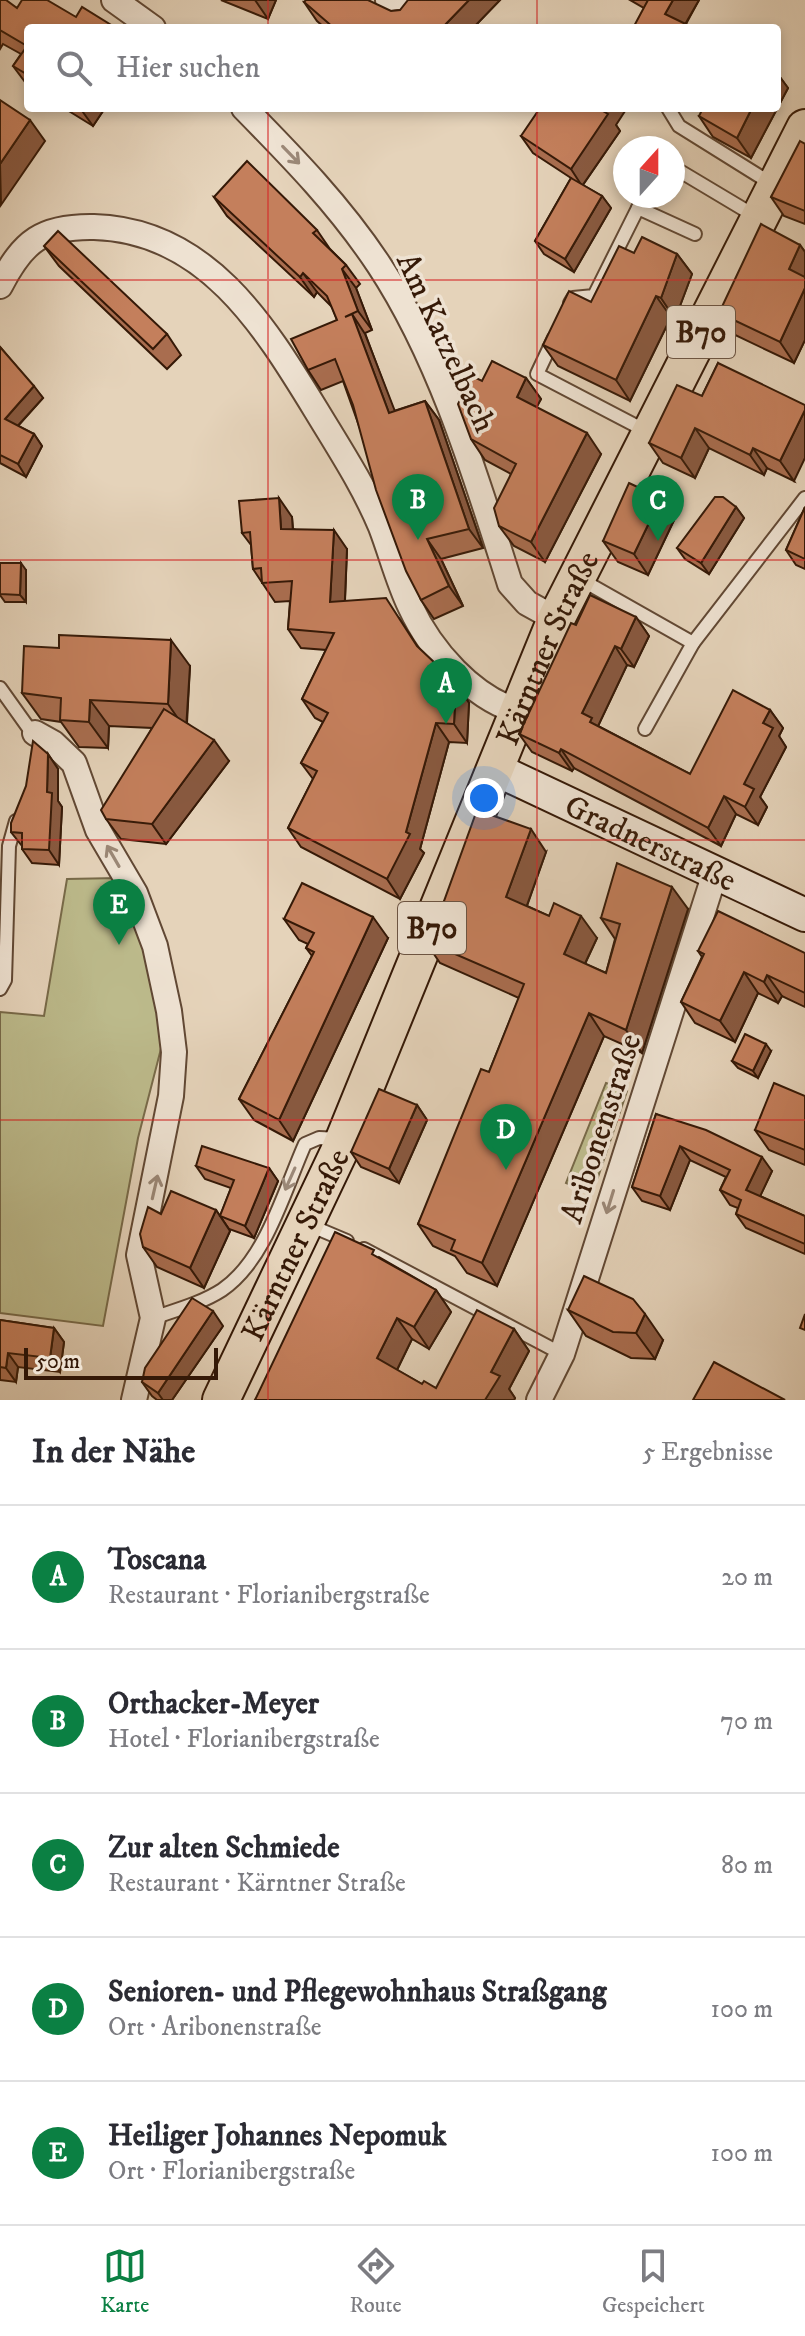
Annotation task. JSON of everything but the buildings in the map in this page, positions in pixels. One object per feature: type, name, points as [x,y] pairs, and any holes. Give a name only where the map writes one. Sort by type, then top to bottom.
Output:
[{"type":"main road","name":"Kärntner Straße","points":[[221,1400],[344,1139],[556,619],[805,128]]},
{"type":"main road","name":"Gradnerstraße","points":[[497,770],[805,915]]},
{"type":"street","points":[[114,0],[147,24]]},
{"type":"street","name":"Am Katzelbach","points":[[248,112],[335,204],[380,266],[422,348],[454,423],[510,584],[517,596],[556,619]]},
{"type":"street","points":[[0,286],[29,243],[40,235],[74,227],[101,227],[159,240],[216,276],[262,324],[338,446],[380,524],[410,608],[438,650],[454,669],[490,700],[520,712]]},
{"type":"street","points":[[35,744],[53,743],[74,763],[98,830],[135,893],[155,946],[169,1011],[174,1052],[171,1096],[139,1255],[153,1318],[134,1400]]},
{"type":"street","name":"Aribonenstraße","points":[[539,1400],[562,1354],[715,873]]},
{"type":"lane","points":[[670,112],[679,126],[775,185]]},
{"type":"lane","points":[[685,174],[758,218]]},
{"type":"lane","points":[[567,311],[573,298],[594,296],[638,208]]},
{"type":"lane","points":[[651,208],[695,234]]},
{"type":"lane","points":[[561,324],[537,374],[650,432]]},
{"type":"lane","points":[[645,729],[693,643],[805,498]]},
{"type":"lane","points":[[577,577],[693,643]]},
{"type":"lane","points":[[0,688],[35,744]]},
{"type":"lane","points":[[0,989],[5,980],[9,846],[19,809]]},
{"type":"lane","points":[[153,1318],[224,1289],[245,1268],[262,1240],[305,1144],[319,1138],[344,1139]]},
{"type":"lane","points":[[306,1224],[393,1263],[562,1354]]},
{"type":"shaded area","points":[[118,878],[144,939],[164,1037],[138,1138],[103,1326],[0,1313],[0,1012],[44,1016],[67,879]]},
{"type":"shaded area","points":[[606,1083],[627,1091],[598,1177],[589,1193],[566,1183]]},
{"type":"place","name":"Orthacker-Meyer","points":[[418,540]]},
{"type":"place","name":"Zur alten Schmiede","points":[[658,541]]},
{"type":"place","name":"Toscana","points":[[446,724]]},
{"type":"place","name":"Heiliger Johannes Nepomuk","points":[[119,945]]},
{"type":"place","name":"Senioren- und Pflegewohnhaus Straßgang","points":[[506,1170]]}]
